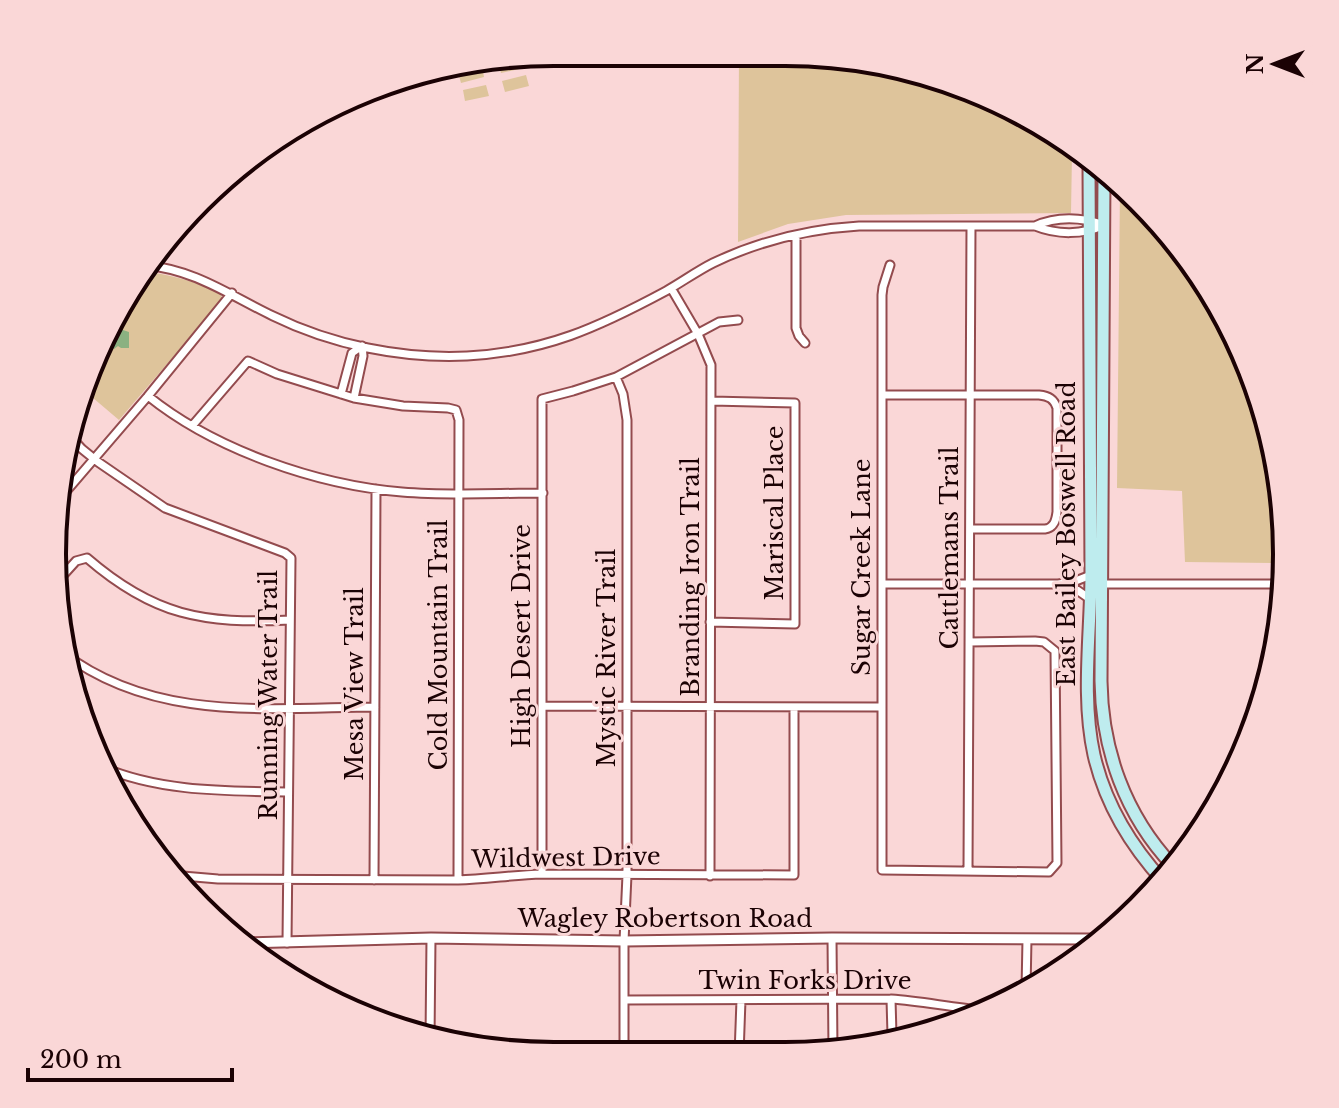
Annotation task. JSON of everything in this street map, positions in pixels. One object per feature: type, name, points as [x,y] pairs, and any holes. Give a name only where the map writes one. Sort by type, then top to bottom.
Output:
[{"type":"main road","name":"East Bailey Boswell Road","points":[[1089,173],[1094,581],[1102,701],[1108,746],[1117,775],[1129,803],[1166,858]]},
{"type":"main road","name":"East Bailey Boswell Road","points":[[1104,185],[1088,707],[1091,738],[1108,798],[1128,835],[1155,872]]},
{"type":"street","points":[[160,267],[191,274],[289,323],[362,346],[403,354],[482,355],[522,350],[593,328],[721,259],[763,243],[796,235],[840,227],[1035,226],[1049,220],[1089,226]]},
{"type":"street","points":[[1035,226],[1049,232],[1104,225]]},
{"type":"street","name":"Cattlemans Trail","points":[[968,871],[971,226]]},
{"type":"street","points":[[796,235],[796,328],[805,343]]},
{"type":"street","name":"Sugar Creek Lane","points":[[890,265],[882,295],[882,870],[968,871]]},
{"type":"street","name":"Branding Iron Trail","points":[[671,288],[698,334],[711,365],[710,876]]},
{"type":"street","points":[[71,486],[232,293]]},
{"type":"street","points":[[616,377],[719,322],[738,320]]},
{"type":"street","points":[[341,394],[352,353],[362,346]]},
{"type":"street","points":[[192,426],[248,361],[277,374],[354,398],[363,356],[362,346]]},
{"type":"street","name":"High Desert Drive","points":[[542,874],[542,399],[616,377]]},
{"type":"street","name":"Mystic River Trail","points":[[616,377],[623,394],[627,420],[624,1042]]},
{"type":"street","points":[[883,395],[1039,395],[1051,398],[1057,408],[1057,512],[1054,525],[1045,529],[970,529]]},
{"type":"street","points":[[148,396],[166,411],[212,438],[327,479],[404,492],[543,493]]},
{"type":"street","name":"Cold Mountain Trail","points":[[354,398],[403,406],[448,408],[456,410],[459,420],[458,880]]},
{"type":"street","name":"Mariscal Place","points":[[710,622],[795,624],[795,403],[712,401]]},
{"type":"street","name":"Running Water Trail","points":[[79,444],[94,459],[165,508],[285,553],[291,558],[287,943]]},
{"type":"street","name":"Mesa View Trail","points":[[374,880],[376,489]]},
{"type":"street","points":[[67,571],[76,561],[87,558],[135,594],[177,612],[249,622],[290,620]]},
{"type":"street","points":[[882,584],[1058,584],[1094,581],[1272,584]]},
{"type":"street","points":[[1058,584],[1077,590],[1090,599]]},
{"type":"street","points":[[968,871],[1049,872],[1057,863],[1055,651],[1044,642],[1035,641],[969,642]]},
{"type":"street","points":[[79,663],[96,674],[152,696],[212,708],[375,707]]},
{"type":"street","points":[[542,706],[882,707]]},
{"type":"street","name":"Wildwest Drive","points":[[187,876],[458,880],[542,874],[794,875],[794,708]]},
{"type":"street","points":[[118,773],[188,788],[288,792]]},
{"type":"street","points":[[430,1026],[431,938]]},
{"type":"street","name":"Wagley Robertson Road","points":[[260,943],[431,938],[624,941],[1084,939]]},
{"type":"street","points":[[832,938],[833,1040]]},
{"type":"street","points":[[1026,978],[1027,939]]},
{"type":"street","points":[[891,999],[892,1030]]},
{"type":"street","name":"Twin Forks Drive","points":[[625,1000],[891,999],[962,1009]]},
{"type":"street","points":[[739,1042],[741,1000]]},
{"type":"shaded area","points":[[739,66],[849,70],[911,83],[1001,116],[1072,160],[1071,213],[846,215],[788,224],[738,242]]},
{"type":"shaded area","points":[[524,67],[524,68],[501,73],[500,69]]},
{"type":"shaded area","points":[[483,71],[484,77],[461,83],[459,75]]},
{"type":"shaded area","points":[[526,75],[529,86],[505,92],[502,81]]},
{"type":"shaded area","points":[[486,85],[489,96],[465,101],[463,90]]},
{"type":"shaded area","points":[[1120,199],[1152,232],[1191,283],[1236,367],[1264,459],[1272,522],[1273,563],[1185,562],[1182,491],[1117,488]]},
{"type":"shaded area","points":[[155,273],[192,282],[221,294],[222,300],[119,420],[92,397],[116,338]]},
{"type":"shaded area","points":[[121,329],[129,332],[129,348],[118,346],[112,347]]}]
